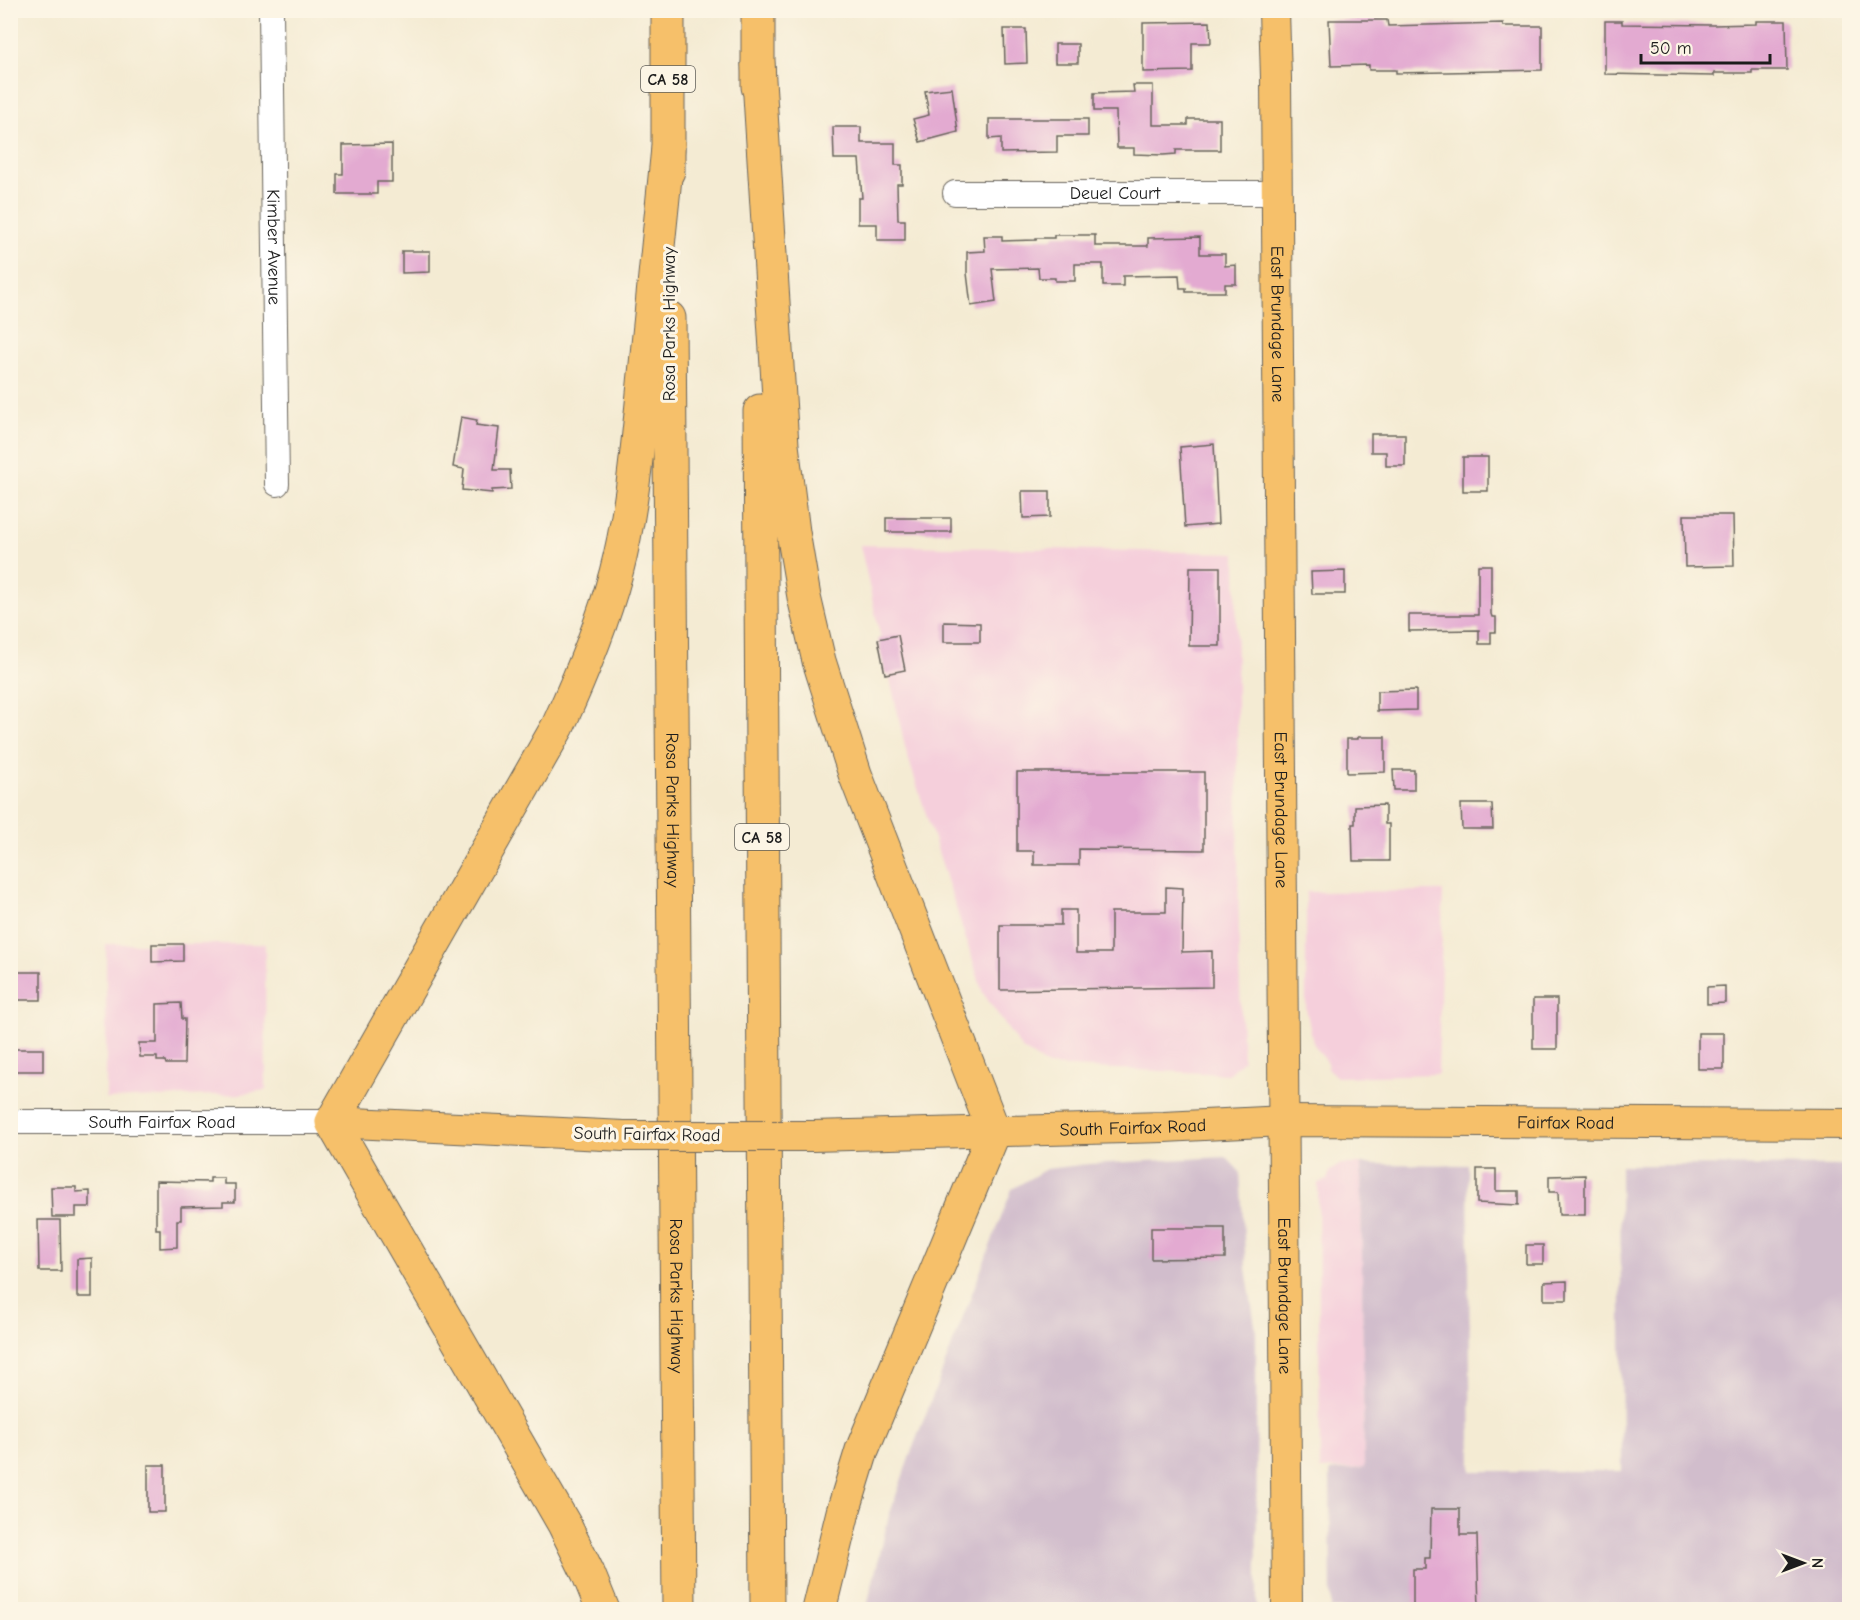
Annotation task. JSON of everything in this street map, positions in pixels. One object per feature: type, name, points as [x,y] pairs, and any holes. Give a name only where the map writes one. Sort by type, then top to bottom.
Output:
[{"type":"highway","name":"Rosa Parks Highway","points":[[668,10],[679,1610]]},
{"type":"highway","name":"CA 58","points":[[758,10],[767,1610]]},
{"type":"highway","points":[[758,64],[782,445],[804,597],[819,661],[855,774],[994,1132],[862,1450],[843,1512],[819,1610]]},
{"type":"highway","points":[[603,1610],[564,1524],[332,1122],[558,726],[581,676],[600,625],[628,519],[636,464],[668,148]]},
{"type":"main road","name":"East Brundage Lane","points":[[1274,10],[1287,1610]]},
{"type":"main road","name":"South Fairfax Road","points":[[332,1122],[624,1136],[812,1136],[1164,1127],[1284,1121]]},
{"type":"main road","name":"Fairfax Road","points":[[1284,1121],[1850,1124]]},
{"type":"street","name":"Kimber Avenue","points":[[271,10],[277,484]]},
{"type":"street","name":"Deuel Court","points":[[955,194],[1277,193]]},
{"type":"street","name":"South Fairfax Road","points":[[10,1122],[332,1122]]},
{"type":"shaded area","points":[[860,545],[1236,553],[1239,962],[1243,1060],[1228,1074],[1048,1066],[1021,1048],[983,993],[906,751]]},
{"type":"shaded area","points":[[1443,891],[1438,1074],[1337,1077],[1328,1069],[1327,1063],[1313,1043],[1306,1008],[1306,892]]},
{"type":"shaded area","points":[[106,944],[265,944],[266,1090],[241,1094],[106,1099]]},
{"type":"shaded area","points":[[1226,1157],[1240,1172],[1246,1268],[1256,1332],[1257,1609],[866,1610],[889,1516],[909,1458],[1012,1189],[1046,1169],[1090,1164]]},
{"type":"shaded area","points":[[1341,1164],[1361,1164],[1364,1468],[1320,1470],[1318,1183],[1327,1180],[1330,1171]]},
{"type":"shaded area","points":[[1361,1164],[1468,1165],[1471,1471],[1622,1471],[1620,1165],[1849,1166],[1849,1609],[1331,1609],[1330,1471],[1364,1468]]},
{"type":"building","points":[[1329,20],[1387,20],[1388,26],[1503,23],[1503,26],[1542,26],[1542,70],[1396,73],[1396,70],[1369,70],[1369,65],[1331,66]]},
{"type":"building","points":[[1605,21],[1622,21],[1622,24],[1713,25],[1786,21],[1787,70],[1714,73],[1714,76],[1605,74]]},
{"type":"building","points":[[1210,22],[1211,43],[1192,43],[1192,71],[1143,72],[1143,23]]},
{"type":"building","points":[[1004,29],[1026,29],[1027,63],[1005,64]]},
{"type":"building","points":[[1055,44],[1078,44],[1078,63],[1055,63]]},
{"type":"building","points":[[1133,85],[1153,85],[1153,125],[1188,125],[1188,119],[1220,119],[1220,150],[1176,150],[1176,154],[1163,155],[1134,154],[1134,148],[1117,148],[1116,111],[1094,111],[1094,93],[1134,92]]},
{"type":"building","points":[[952,88],[958,132],[920,142],[913,119],[929,115],[925,91]]},
{"type":"building","points":[[989,119],[1088,119],[1088,136],[1057,136],[1057,152],[1001,153],[1001,138],[989,139]]},
{"type":"building","points":[[833,127],[861,127],[861,143],[895,143],[895,165],[902,165],[902,184],[897,184],[898,220],[905,220],[905,240],[877,240],[877,224],[858,224],[858,198],[862,198],[859,159],[834,159]]},
{"type":"building","points":[[392,144],[392,182],[377,182],[377,194],[337,194],[337,174],[343,174],[343,145]]},
{"type":"building","points":[[1054,235],[1095,235],[1095,246],[1148,246],[1148,238],[1200,237],[1200,254],[1225,254],[1225,266],[1236,265],[1236,284],[1225,284],[1225,292],[1186,292],[1186,288],[1180,288],[1179,275],[1123,276],[1123,286],[1103,286],[1103,264],[1075,264],[1075,281],[1039,278],[1038,268],[992,269],[996,302],[971,306],[967,252],[985,251],[984,236],[1002,236],[1002,241],[1054,238]]},
{"type":"building","points":[[402,251],[430,251],[430,272],[402,273]]},
{"type":"building","points":[[461,417],[477,420],[476,425],[499,428],[494,470],[510,470],[511,489],[492,490],[492,493],[462,490],[464,469],[453,467]]},
{"type":"building","points":[[1371,434],[1405,434],[1405,466],[1386,466],[1386,452],[1371,452]]},
{"type":"building","points":[[1214,444],[1218,524],[1185,527],[1180,447]]},
{"type":"building","points":[[1463,457],[1488,457],[1488,491],[1463,491]]},
{"type":"building","points":[[1022,491],[1050,491],[1050,517],[1023,518]]},
{"type":"building","points":[[1684,515],[1733,515],[1734,566],[1685,567]]},
{"type":"building","points":[[886,518],[951,518],[951,532],[886,532]]},
{"type":"building","points":[[1478,565],[1491,565],[1491,614],[1492,617],[1496,617],[1496,632],[1491,632],[1491,644],[1479,644],[1479,630],[1409,631],[1409,615],[1478,615]]},
{"type":"building","points":[[1190,567],[1220,567],[1220,646],[1189,646]]},
{"type":"building","points":[[1345,571],[1345,594],[1312,594],[1311,572]]},
{"type":"building","points":[[944,622],[980,623],[980,642],[944,642]]},
{"type":"building","points":[[898,635],[905,670],[885,674],[878,639]]},
{"type":"building","points":[[1416,690],[1416,710],[1377,711],[1377,691]]},
{"type":"building","points":[[1358,737],[1385,737],[1385,772],[1347,773],[1347,739],[1358,739]]},
{"type":"building","points":[[1393,770],[1414,770],[1414,790],[1394,790]]},
{"type":"building","points":[[1017,772],[1204,772],[1204,850],[1079,849],[1079,865],[1034,865],[1034,851],[1017,851]]},
{"type":"building","points":[[1461,804],[1492,804],[1493,829],[1462,829]]},
{"type":"building","points":[[1385,805],[1385,824],[1389,824],[1389,861],[1353,861],[1352,824],[1355,824],[1355,806]]},
{"type":"building","points":[[1166,887],[1183,888],[1182,952],[1212,951],[1212,987],[1000,990],[1000,925],[1061,925],[1061,910],[1076,910],[1076,953],[1111,953],[1111,912],[1166,912]]},
{"type":"building","points":[[152,944],[183,944],[183,961],[152,962]]},
{"type":"building","points":[[10,972],[41,972],[41,1000],[10,1000]]},
{"type":"building","points":[[1725,986],[1725,1003],[1707,1004],[1707,987]]},
{"type":"building","points":[[1533,999],[1557,999],[1557,1049],[1533,1049]]},
{"type":"building","points":[[181,1003],[182,1019],[185,1019],[184,1064],[166,1064],[165,1061],[157,1061],[157,1057],[140,1057],[139,1043],[157,1043],[157,1004]]},
{"type":"building","points":[[1698,1033],[1724,1033],[1724,1069],[1698,1069]]},
{"type":"building","points":[[10,1049],[43,1049],[43,1071],[10,1071]]},
{"type":"building","points":[[1477,1169],[1496,1169],[1496,1191],[1519,1191],[1519,1205],[1477,1203]]},
{"type":"building","points":[[1585,1175],[1585,1215],[1559,1215],[1558,1192],[1549,1192],[1549,1176]]},
{"type":"building","points":[[210,1178],[224,1178],[224,1184],[235,1184],[235,1202],[223,1202],[223,1206],[181,1207],[181,1220],[177,1220],[177,1247],[160,1248],[160,1229],[156,1229],[156,1181],[210,1182]]},
{"type":"building","points":[[51,1187],[76,1187],[76,1192],[90,1191],[90,1207],[76,1207],[76,1217],[52,1217]]},
{"type":"building","points":[[38,1220],[60,1220],[61,1271],[39,1271]]},
{"type":"building","points":[[1151,1228],[1225,1228],[1225,1258],[1151,1259]]},
{"type":"building","points":[[1526,1245],[1543,1245],[1543,1264],[1526,1264]]},
{"type":"building","points":[[92,1258],[92,1297],[77,1297],[77,1259]]},
{"type":"building","points":[[1567,1281],[1567,1300],[1544,1300],[1544,1282]]},
{"type":"building","points":[[148,1465],[165,1465],[165,1512],[148,1512]]},
{"type":"building","points":[[1431,1509],[1460,1509],[1460,1535],[1477,1535],[1479,1610],[1413,1610],[1413,1569],[1425,1569],[1425,1558],[1430,1558]]}]
